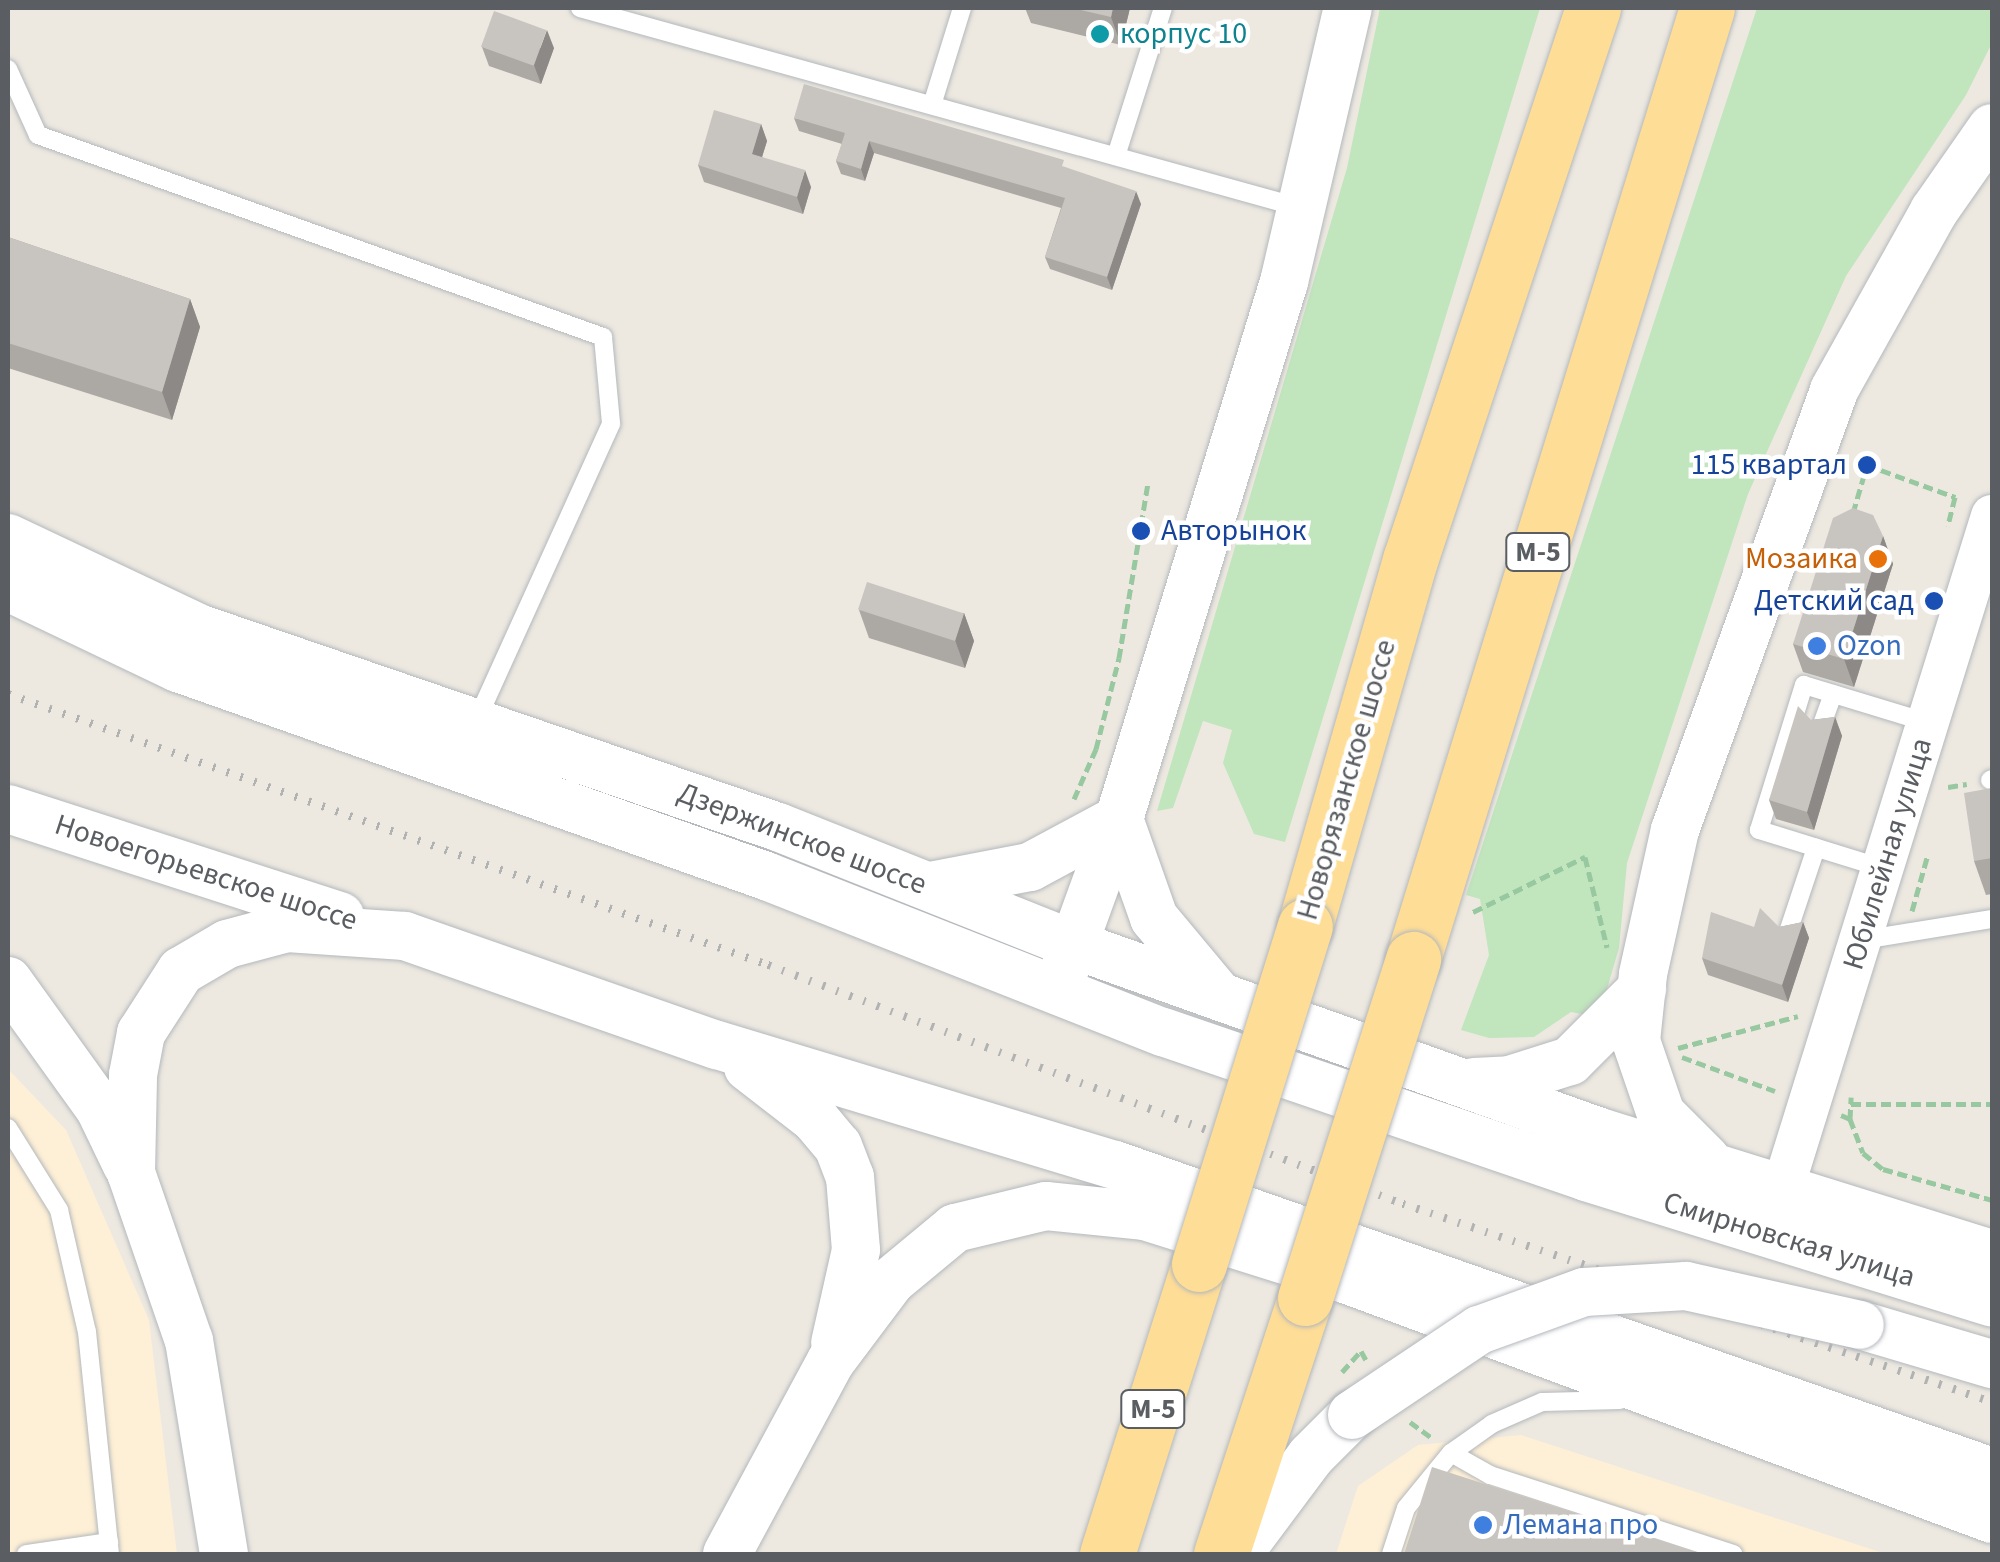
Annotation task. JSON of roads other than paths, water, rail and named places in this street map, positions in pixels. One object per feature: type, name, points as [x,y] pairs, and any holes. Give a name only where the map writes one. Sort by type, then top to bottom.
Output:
[{"type":"highway","name":"Новорязанское шоссе","points":[[1107,1554],[1305,926],[1410,560],[1593,8]]},
{"type":"highway","name":"М-5","points":[[1220,1554],[1306,1298],[1707,8]]},
{"type":"main road","points":[[1058,992],[1119,819],[1304,209],[1348,8]]},
{"type":"main road","name":"М-5","points":[[1663,145],[1729,8]]},
{"type":"main road","points":[[1465,1083],[1510,1080],[1570,1061],[1624,977],[1820,423],[1889,286],[1992,128]]},
{"type":"main road","name":"Дзержинское шоссе","points":[[8,538],[198,628],[275,680],[1058,992],[1586,1177]]},
{"type":"main road","name":"Дзержинское шоссе","points":[[8,587],[91,631],[275,680],[477,720],[1072,944],[1600,1132]]},
{"type":"main road","name":"Новоегорьевское шоссе","points":[[8,810],[405,936]]},
{"type":"main road","points":[[927,887],[1030,868],[1119,819]]},
{"type":"main road","points":[[1119,819],[1154,918],[1221,998]]},
{"type":"main road","points":[[131,1173],[133,1075],[141,1033],[181,971],[227,944],[287,928],[405,936],[717,1045],[1115,1165],[1992,1472]]},
{"type":"main road","points":[[1624,977],[1646,1081],[1682,1141],[1718,1168]]},
{"type":"main road","points":[[8,981],[100,1109],[131,1173],[189,1341],[224,1554]]},
{"type":"main road","points":[[717,1045],[815,1119],[838,1146],[850,1178],[856,1250],[831,1362]]},
{"type":"main road","name":"Смирновская улица","points":[[1600,1132],[1992,1254]]},
{"type":"main road","name":"Смирновская улица","points":[[1586,1177],[1992,1304]]},
{"type":"main road","points":[[727,1554],[831,1362],[891,1281],[955,1228],[1003,1212],[1100,1208],[1345,1279],[1684,1408],[1992,1518]]},
{"type":"main road","points":[[1238,1554],[1312,1456],[1352,1415],[1479,1330],[1584,1292],[1638,1286],[1740,1295],[1992,1364]]},
{"type":"street","name":"Юбилейная улица","points":[[1782,1191],[1830,1104],[1840,1004],[1992,516]]},
{"type":"lane","points":[[580,8],[623,13],[1304,209]]},
{"type":"lane","points":[[932,105],[962,8]]},
{"type":"lane","points":[[1116,156],[1163,8]]},
{"type":"lane","points":[[8,68],[38,135],[603,338],[611,424],[477,720]]},
{"type":"lane","points":[[1882,868],[1816,848],[1792,833],[1759,830],[1804,685],[1929,723]]},
{"type":"lane","points":[[1822,727],[1833,694]]},
{"type":"lane","points":[[1788,932],[1816,848]]},
{"type":"lane","points":[[1862,940],[1992,919]]},
{"type":"lane","points":[[8,1128],[59,1210],[88,1332],[110,1548],[26,1554]]},
{"type":"lane","points":[[1391,1554],[1406,1508],[1450,1452],[1492,1424],[1542,1402],[1598,1398],[1684,1408]]},
{"type":"lane","points":[[1450,1452],[1490,1475],[1734,1554]]},
{"type":"railway","points":[[8,694],[768,965],[1403,1204],[1992,1402]]},
{"type":"place","name":"корпус 10","points":[[1100,34]]},
{"type":"place","name":"115 квартал","points":[[1867,465]]},
{"type":"place","name":"Авторынок","points":[[1141,531]]},
{"type":"place","name":"Мозаика","points":[[1878,559]]},
{"type":"place","name":"Детский сад","points":[[1934,601]]},
{"type":"place","name":"Ozon","points":[[1817,646]]},
{"type":"place","name":"Лемана про","points":[[1483,1525]]}]
